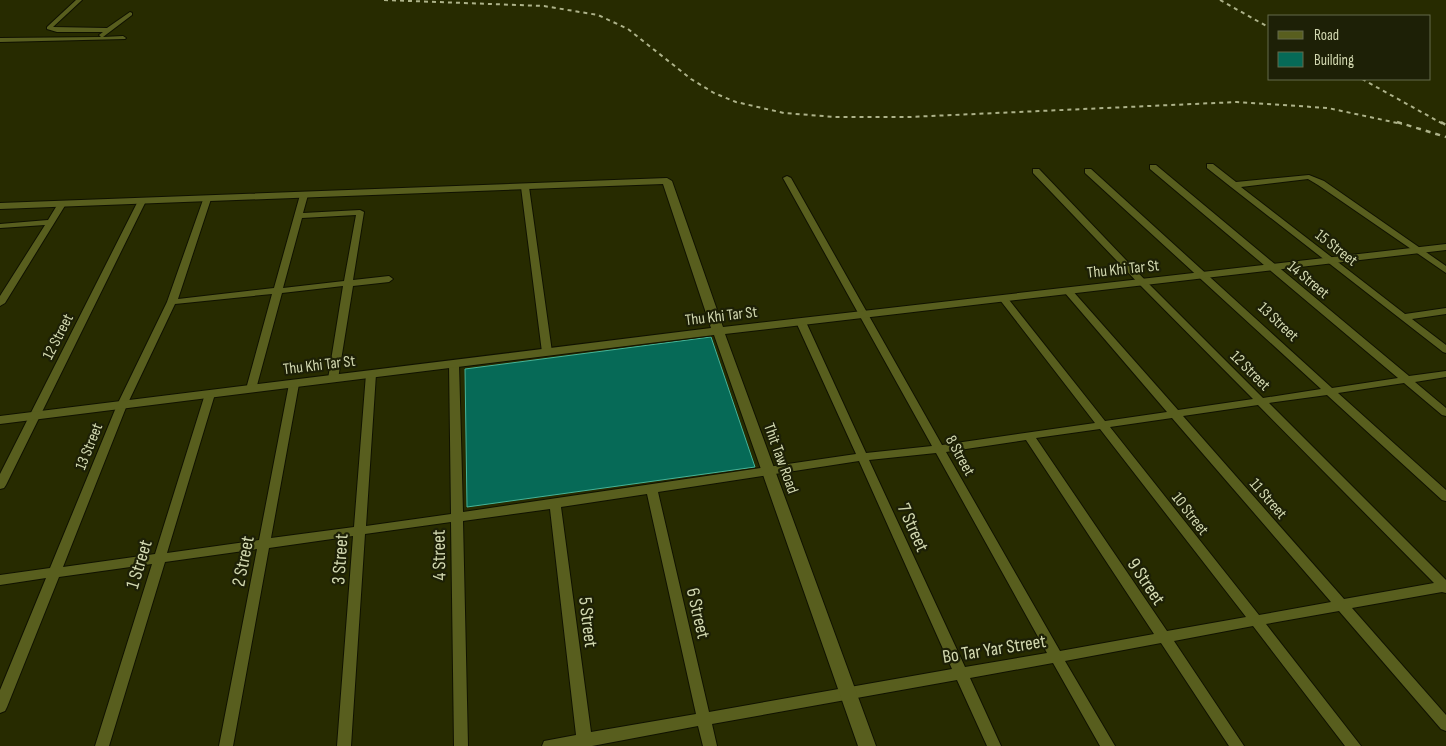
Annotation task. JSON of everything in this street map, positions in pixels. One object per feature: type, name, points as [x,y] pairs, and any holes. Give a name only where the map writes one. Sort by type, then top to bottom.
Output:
[{"type":"street","points":[[52,29],[49,28],[51,24],[78,0]]},
{"type":"street","points":[[98,39],[107,30],[130,14]]},
{"type":"street","points":[[38,40],[52,29],[107,30]]},
{"type":"street","points":[[0,40],[123,38]]},
{"type":"street","name":"15 Street","points":[[1210,166],[1330,262],[1446,350]]},
{"type":"street","name":"14 Street","points":[[1153,167],[1446,414]]},
{"type":"street","name":"12 Street","points":[[1036,171],[1143,283],[1445,587]]},
{"type":"street","name":"13 Street","points":[[1088,171],[1446,497]]},
{"type":"street","points":[[1234,185],[1309,177],[1321,183],[1446,270]]},
{"type":"street","name":"8 Street","points":[[787,178],[1108,746]]},
{"type":"street","name":"Thit Taw Road","points":[[526,187],[667,181],[718,331],[867,746]]},
{"type":"street","points":[[0,206],[526,187],[547,352]]},
{"type":"street","points":[[251,389],[304,195]]},
{"type":"street","name":"13 Street","points":[[0,706],[122,405],[172,302],[207,199]]},
{"type":"street","name":"12 Street","points":[[0,485],[142,201]]},
{"type":"street","points":[[0,303],[62,204]]},
{"type":"street","points":[[297,216],[360,212],[333,379]]},
{"type":"street","points":[[0,226],[51,222]]},
{"type":"street","name":"Thu Khi Tar St","points":[[0,420],[718,331],[1330,262],[1446,247]]},
{"type":"street","points":[[172,302],[389,279]]},
{"type":"street","name":"11 Street","points":[[1068,291],[1446,725]]},
{"type":"street","name":"10 Street","points":[[1002,298],[1354,746]]},
{"type":"street","points":[[1403,316],[1446,311]]},
{"type":"street","name":"7 Street","points":[[800,322],[994,746]]},
{"type":"street","name":"4 Street","points":[[454,364],[461,746]]},
{"type":"street","name":"3 Street","points":[[344,746],[371,374]]},
{"type":"street","points":[[0,580],[555,504],[862,457],[939,449],[1446,374]]},
{"type":"street","name":"2 Street","points":[[226,746],[294,384]]},
{"type":"street","name":"1 Street","points":[[102,746],[210,394]]},
{"type":"street","name":"9 Street","points":[[1028,435],[1237,746]]},
{"type":"street","name":"6 Street","points":[[651,488],[710,746]]},
{"type":"street","name":"5 Street","points":[[555,504],[585,743]]},
{"type":"street","name":"Bo Tar Yar Street","points":[[549,746],[585,743],[704,718],[960,672],[1056,657],[1340,604],[1445,587]]},
{"type":"building","points":[[711,337],[755,467],[467,507],[465,369]]},
{"type":"railway","points":[[384,0],[544,6],[598,15],[628,29],[691,79],[714,93],[736,102],[784,113],[835,117],[909,117],[1237,102],[1328,108],[1402,124]]},
{"type":"railway","points":[[1220,0],[1268,27]]},
{"type":"railway","points":[[1364,80],[1443,124]]},
{"type":"railway","points":[[1397,122],[1446,137]]},
{"type":"railway","points":[[1441,122],[1446,125]]}]
